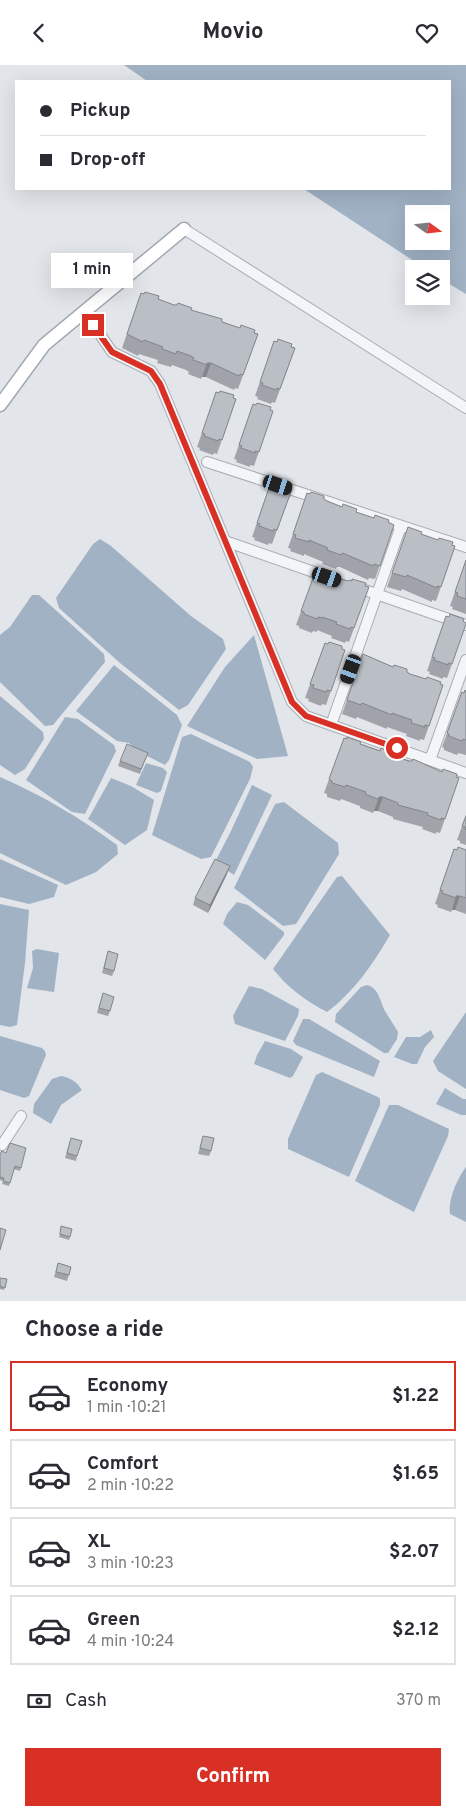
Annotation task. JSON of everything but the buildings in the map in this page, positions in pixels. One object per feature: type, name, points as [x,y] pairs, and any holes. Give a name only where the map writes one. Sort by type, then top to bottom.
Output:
[{"type":"main road","points":[[0,405],[44,345],[184,229]]},
{"type":"street","points":[[184,229],[466,408]]},
{"type":"street","points":[[84,311],[112,352],[151,371],[160,384],[292,702],[306,716],[466,773]]},
{"type":"street","points":[[207,462],[466,547]]},
{"type":"street","points":[[331,725],[401,526]]},
{"type":"street","points":[[225,541],[466,625]]},
{"type":"street","points":[[430,760],[466,660]]},
{"type":"street","points":[[0,1144],[2,1145],[22,1116]]},
{"type":"water","points":[[124,65],[466,65],[466,294],[450,284],[450,260],[412,260],[306,190],[451,190],[451,80],[146,80]]},
{"type":"water","points":[[100,539],[111,546],[191,616],[223,639],[226,649],[188,705],[179,710],[120,663],[59,608],[56,598],[93,544]]},
{"type":"water","points":[[32,595],[39,595],[104,654],[105,662],[53,725],[45,726],[0,682],[0,635],[10,627]]},
{"type":"water","points":[[254,635],[288,756],[257,759],[187,726],[225,667]]},
{"type":"water","points":[[114,665],[177,715],[182,725],[169,760],[165,765],[137,751],[129,743],[117,741],[76,711]]},
{"type":"water","points":[[0,696],[43,732],[44,739],[25,769],[15,775],[0,765]]},
{"type":"water","points":[[65,717],[78,719],[114,745],[116,751],[85,814],[72,812],[26,780]]},
{"type":"water","points":[[191,734],[250,762],[253,767],[250,779],[211,857],[201,859],[152,835],[182,737]]},
{"type":"water","points":[[146,763],[163,768],[167,772],[161,791],[157,793],[136,785]]},
{"type":"water","points":[[0,777],[46,799],[89,826],[117,845],[118,854],[96,872],[66,885],[0,853]]},
{"type":"water","points":[[111,778],[131,786],[154,800],[147,830],[125,845],[88,819]]},
{"type":"water","points":[[252,785],[272,795],[234,875],[215,862]]},
{"type":"water","points":[[284,802],[338,843],[339,854],[296,924],[283,926],[234,888],[275,804]]},
{"type":"water","points":[[0,859],[58,885],[54,897],[29,904],[0,897]]},
{"type":"water","points":[[342,876],[390,935],[362,977],[346,996],[327,1012],[298,994],[273,969],[337,877]]},
{"type":"water","points":[[237,902],[248,905],[284,932],[284,935],[265,960],[223,924],[227,914]]},
{"type":"water","points":[[0,904],[29,910],[25,963],[17,1025],[10,1027],[0,1025]]},
{"type":"water","points":[[37,949],[59,953],[54,992],[27,988],[33,968],[32,951]]},
{"type":"water","points":[[367,985],[379,995],[385,1011],[398,1032],[397,1039],[388,1053],[384,1053],[335,1022],[336,1014],[361,987]]},
{"type":"water","points":[[249,986],[262,989],[299,1009],[298,1016],[285,1041],[235,1024],[233,1016]]},
{"type":"water","points":[[466,1012],[466,1089],[438,1071],[433,1061]]},
{"type":"water","points":[[303,1019],[309,1019],[380,1061],[374,1077],[296,1045],[293,1041]]},
{"type":"water","points":[[431,1030],[434,1037],[425,1047],[417,1064],[394,1057],[406,1037],[420,1037]]},
{"type":"water","points":[[0,1036],[42,1048],[45,1051],[46,1055],[29,1096],[24,1098],[0,1090]]},
{"type":"water","points":[[265,1041],[291,1049],[303,1057],[293,1076],[290,1078],[254,1064]]},
{"type":"water","points":[[322,1072],[380,1099],[380,1105],[349,1177],[288,1149],[288,1139],[316,1075]]},
{"type":"water","points":[[61,1076],[73,1080],[82,1090],[61,1105],[51,1124],[33,1113],[34,1104],[52,1079]]},
{"type":"water","points":[[445,1088],[466,1099],[466,1115],[461,1115],[436,1104]]},
{"type":"water","points":[[389,1105],[398,1105],[449,1129],[448,1136],[414,1212],[355,1181]]},
{"type":"water","points":[[466,1167],[466,1222],[450,1214],[450,1202],[459,1177]]},
{"type":"route","points":[[93,325],[112,352],[151,371],[160,384],[292,702],[306,716],[397,748]]}]
